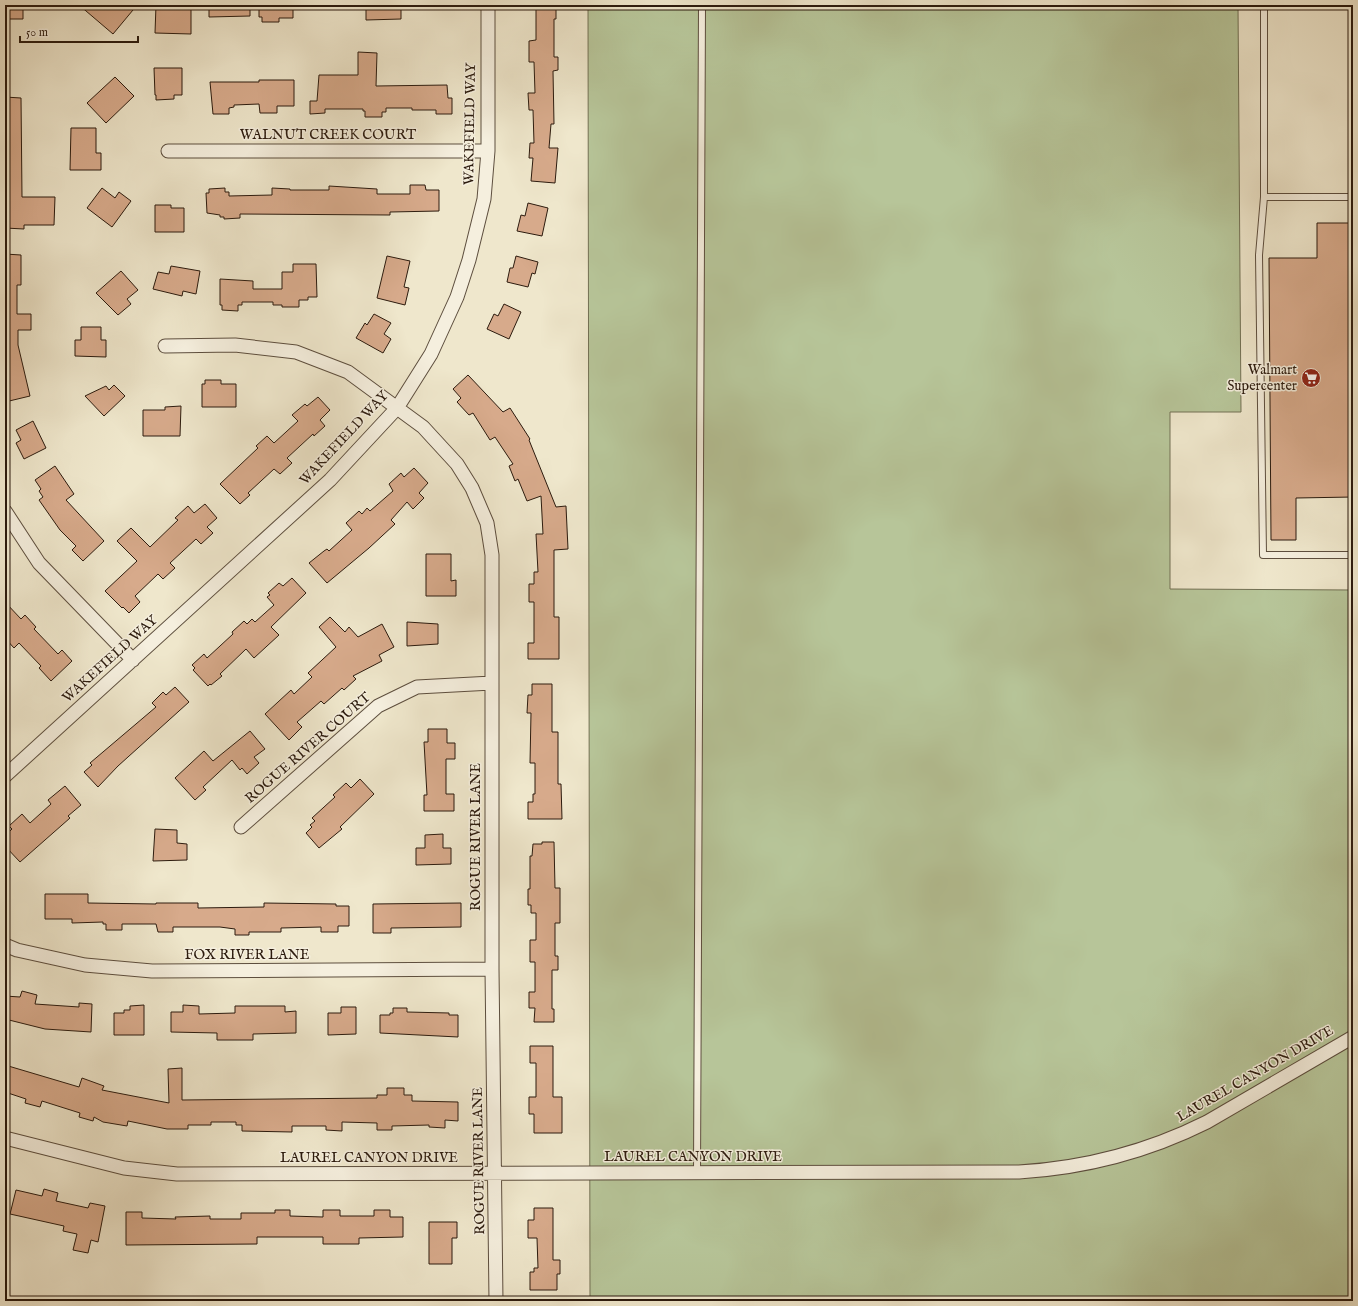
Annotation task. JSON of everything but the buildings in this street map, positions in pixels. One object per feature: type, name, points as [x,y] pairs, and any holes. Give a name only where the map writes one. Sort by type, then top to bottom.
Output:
[{"type":"street","name":"WAKEFIELD WAY","points":[[5,776],[330,480],[397,408],[431,354],[457,297],[484,198],[488,151],[488,5]]},
{"type":"street","name":"WALNUT CREEK COURT","points":[[168,151],[488,151]]},
{"type":"street","name":"ROGUE RIVER LANE","points":[[165,346],[235,345],[296,352],[348,372],[423,428],[458,464],[472,488],[487,523],[492,554],[492,970],[496,1301]]},
{"type":"street","points":[[5,511],[39,563],[133,660]]},
{"type":"street","name":"ROGUE RIVER COURT","points":[[241,827],[378,706],[416,687],[492,683]]},
{"type":"street","name":"FOX RIVER LANE","points":[[5,945],[17,950],[85,965],[152,971],[492,970]]},
{"type":"street","name":"LAUREL CANYON DRIVE","points":[[5,1138],[124,1168],[177,1174],[1019,1172],[1047,1170],[1102,1162],[1156,1145],[1201,1125],[1353,1037]]},
{"type":"lane","points":[[697,1173],[702,5]]},
{"type":"lane","points":[[1264,5],[1264,198],[1259,255],[1263,555],[1353,555]]},
{"type":"lane","points":[[1264,198],[1353,198]]},
{"type":"green space","points":[[588,5],[1238,5],[1241,412],[1170,412],[1170,589],[1353,590],[1353,1301],[590,1301]]},
{"type":"place","name":"Walmart Supercenter","points":[[1311,378]]}]
